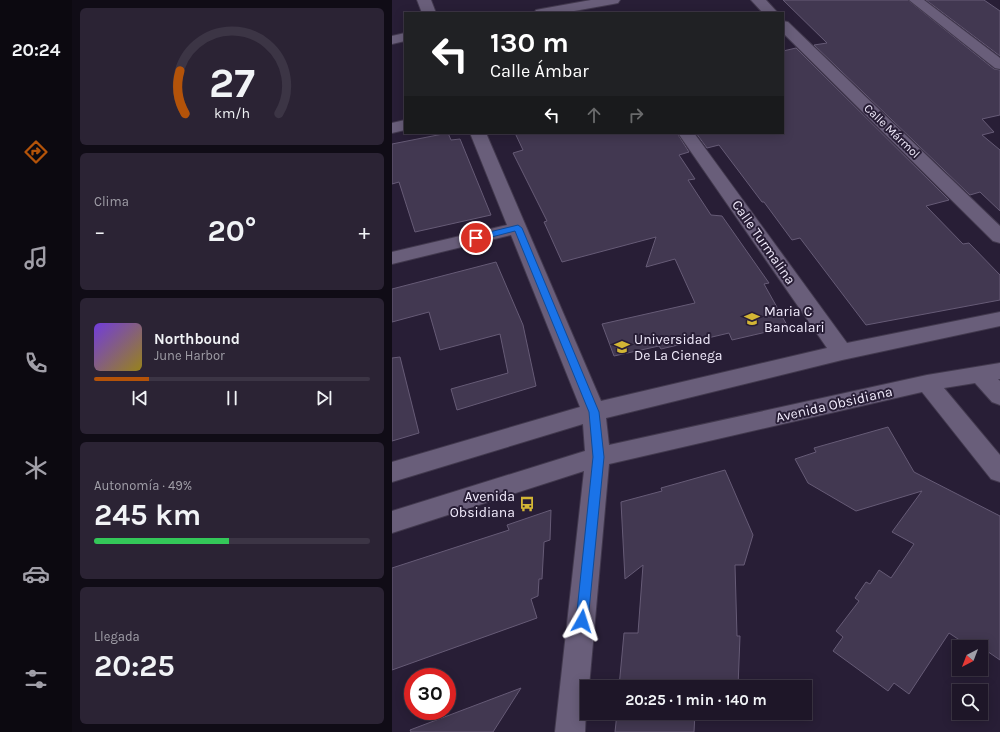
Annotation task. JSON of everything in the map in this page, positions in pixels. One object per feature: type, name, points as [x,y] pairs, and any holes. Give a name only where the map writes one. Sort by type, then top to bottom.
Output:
[{"type":"street","points":[[424,0],[429,12]]},
{"type":"street","points":[[549,12],[596,6],[614,0]]},
{"type":"street","points":[[758,0],[770,12]]},
{"type":"street","points":[[916,0],[1000,65]]},
{"type":"street","name":"Calle Mármol","points":[[784,26],[1000,237]]},
{"type":"street","points":[[392,40],[404,37]]},
{"type":"street","points":[[392,128],[404,125]]},
{"type":"street","points":[[478,134],[594,412],[598,457],[570,732]]},
{"type":"street","name":"Calle Turmalina","points":[[687,134],[842,352]]},
{"type":"street","points":[[392,258],[518,228]]},
{"type":"street","points":[[392,472],[594,412],[842,352],[1000,319]]},
{"type":"street","points":[[991,373],[1000,396]]},
{"type":"street","name":"Avenida Obsidiana","points":[[392,522],[598,457],[927,383],[991,373]]},
{"type":"street","points":[[927,383],[1000,472]]},
{"type":"building","points":[[783,0],[908,0],[994,69],[1000,70],[1000,115],[982,119],[994,132],[982,135],[1000,150],[1000,211],[980,192],[970,195],[814,45],[827,43]]},
{"type":"building","points":[[926,0],[984,0],[1000,11],[1000,56]]},
{"type":"building","points":[[796,48],[949,200],[926,206],[963,244],[969,243],[1000,275],[1000,300],[866,325],[800,238],[792,240],[719,145],[707,148],[697,134],[784,134],[784,51]]},
{"type":"building","points":[[443,134],[448,134],[451,140],[460,139],[491,215],[415,232],[399,182],[392,184],[392,144]]},
{"type":"building","points":[[515,134],[678,134],[689,152],[679,155],[695,179],[688,180],[711,215],[722,216],[769,283],[764,284],[788,327],[732,340],[729,333],[661,349],[659,346],[614,356],[602,324],[695,303],[675,259],[646,267],[656,237],[562,262],[544,222],[547,221],[513,153],[523,150]]},
{"type":"building","points":[[496,262],[523,325],[536,386],[457,410],[451,389],[508,373],[500,334],[440,350],[429,312],[392,322],[392,289]]},
{"type":"building","points":[[400,357],[419,433],[392,441],[392,358]]},
{"type":"building","points":[[888,427],[914,472],[1000,516],[1000,660],[988,652],[988,640],[960,640],[949,633],[909,694],[894,683],[888,691],[833,651],[843,637],[836,631],[859,601],[855,598],[866,582],[870,584],[879,570],[891,578],[914,544],[892,532],[922,491],[856,511],[808,483],[795,459],[816,452],[814,448]]},
{"type":"building","points":[[725,470],[753,535],[744,565],[735,565],[737,636],[740,636],[738,680],[620,680],[624,633],[638,633],[643,565],[625,579],[621,502],[662,491],[661,488]]},
{"type":"building","points":[[551,510],[550,540],[544,542],[542,579],[539,579],[538,596],[531,599],[537,618],[392,670],[392,568],[509,530],[507,525]]},
{"type":"building","points":[[521,688],[493,732],[411,732],[410,730],[436,720],[456,720],[456,713]]},
{"type":"building","points":[[616,720],[695,720],[694,732],[615,732]]},
{"type":"place","name":"Maria C Bancalari","points":[[752,319]]},
{"type":"place","name":"Universidad De La Cienega","points":[[622,347]]},
{"type":"place","name":"Avenida Obsidiana","points":[[527,504]]},
{"type":"route","points":[[476,238],[518,228],[594,412],[598,457],[582,621]]}]
